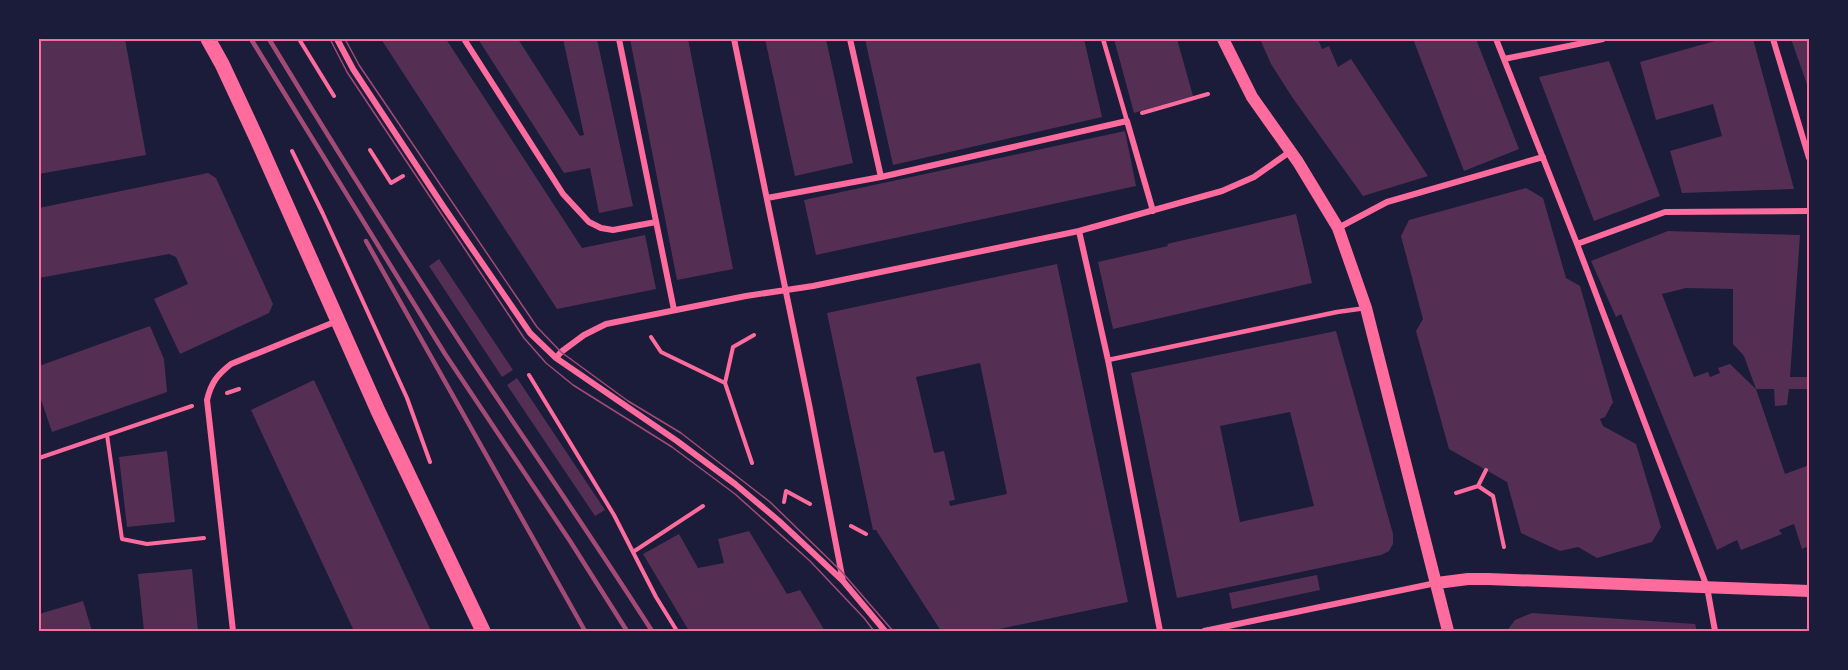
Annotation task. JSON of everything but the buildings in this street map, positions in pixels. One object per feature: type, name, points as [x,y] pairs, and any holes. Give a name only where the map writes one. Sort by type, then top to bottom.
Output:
[{"type":"main road","points":[[208,39],[257,139],[337,321],[483,631]]},
{"type":"main road","points":[[1223,39],[1252,97],[1291,151],[1338,228],[1366,308],[1449,631]]},
{"type":"main road","points":[[1437,583],[1488,579],[1809,591]]},
{"type":"street","points":[[337,39],[353,69],[530,333],[556,358],[735,483],[843,581],[885,631]]},
{"type":"street","points":[[464,39],[564,194],[589,222],[601,228],[613,230],[656,222]]},
{"type":"street","points":[[618,39],[674,310]]},
{"type":"street","points":[[734,39],[768,198],[843,581]]},
{"type":"street","points":[[850,39],[881,177]]},
{"type":"street","points":[[1496,39],[1577,244],[1707,587],[1715,631]]},
{"type":"street","points":[[1504,59],[1603,39]]},
{"type":"street","points":[[1773,39],[1809,158]]},
{"type":"street","points":[[768,198],[881,177],[1127,121],[1153,211]]},
{"type":"street","points":[[556,358],[584,335],[606,324],[746,296],[786,291],[1079,231],[1153,211],[1222,191],[1246,181],[1291,151]]},
{"type":"street","points":[[1338,228],[1388,202],[1543,157]]},
{"type":"street","points":[[1577,244],[1665,212],[1809,211]]},
{"type":"street","points":[[1079,231],[1108,360],[1160,631]]},
{"type":"street","points":[[233,631],[207,400],[210,387],[218,375],[231,364],[337,321]]},
{"type":"street","points":[[1204,631],[1437,583]]},
{"type":"lane","points":[[1103,39],[1127,121]]},
{"type":"lane","points":[[1108,360],[1337,312],[1366,308]]},
{"type":"path","points":[[299,39],[334,96]]},
{"type":"path","points":[[1136,115],[1208,94]]},
{"type":"path","points":[[370,150],[391,183],[405,175]]},
{"type":"path","points":[[291,151],[323,214],[407,398],[431,465]]},
{"type":"path","points":[[752,463],[725,383],[732,347],[754,335]]},
{"type":"path","points":[[651,337],[661,352],[725,383]]},
{"type":"path","points":[[529,375],[614,515],[656,597],[677,631]]},
{"type":"path","points":[[39,458],[191,406]]},
{"type":"path","points":[[107,435],[122,539],[147,544],[222,536]]},
{"type":"path","points":[[1456,493],[1478,486],[1486,470]]},
{"type":"path","points":[[1478,486],[1493,496],[1504,547]]},
{"type":"path","points":[[779,521],[786,491],[866,534]]},
{"type":"path","points":[[633,552],[703,506]]},
{"type":"tram line","points":[[330,39],[347,72],[524,338],[546,363],[573,385],[672,447],[735,494],[810,561],[874,631]]},
{"type":"tram line","points":[[345,39],[359,65],[537,327],[561,352],[628,401],[681,433],[770,502],[841,571],[893,631]]},
{"type":"railway","points":[[251,39],[445,354],[627,631]]},
{"type":"railway","points":[[269,39],[421,282],[652,631]]},
{"type":"railway","points":[[366,241],[585,631]]}]
